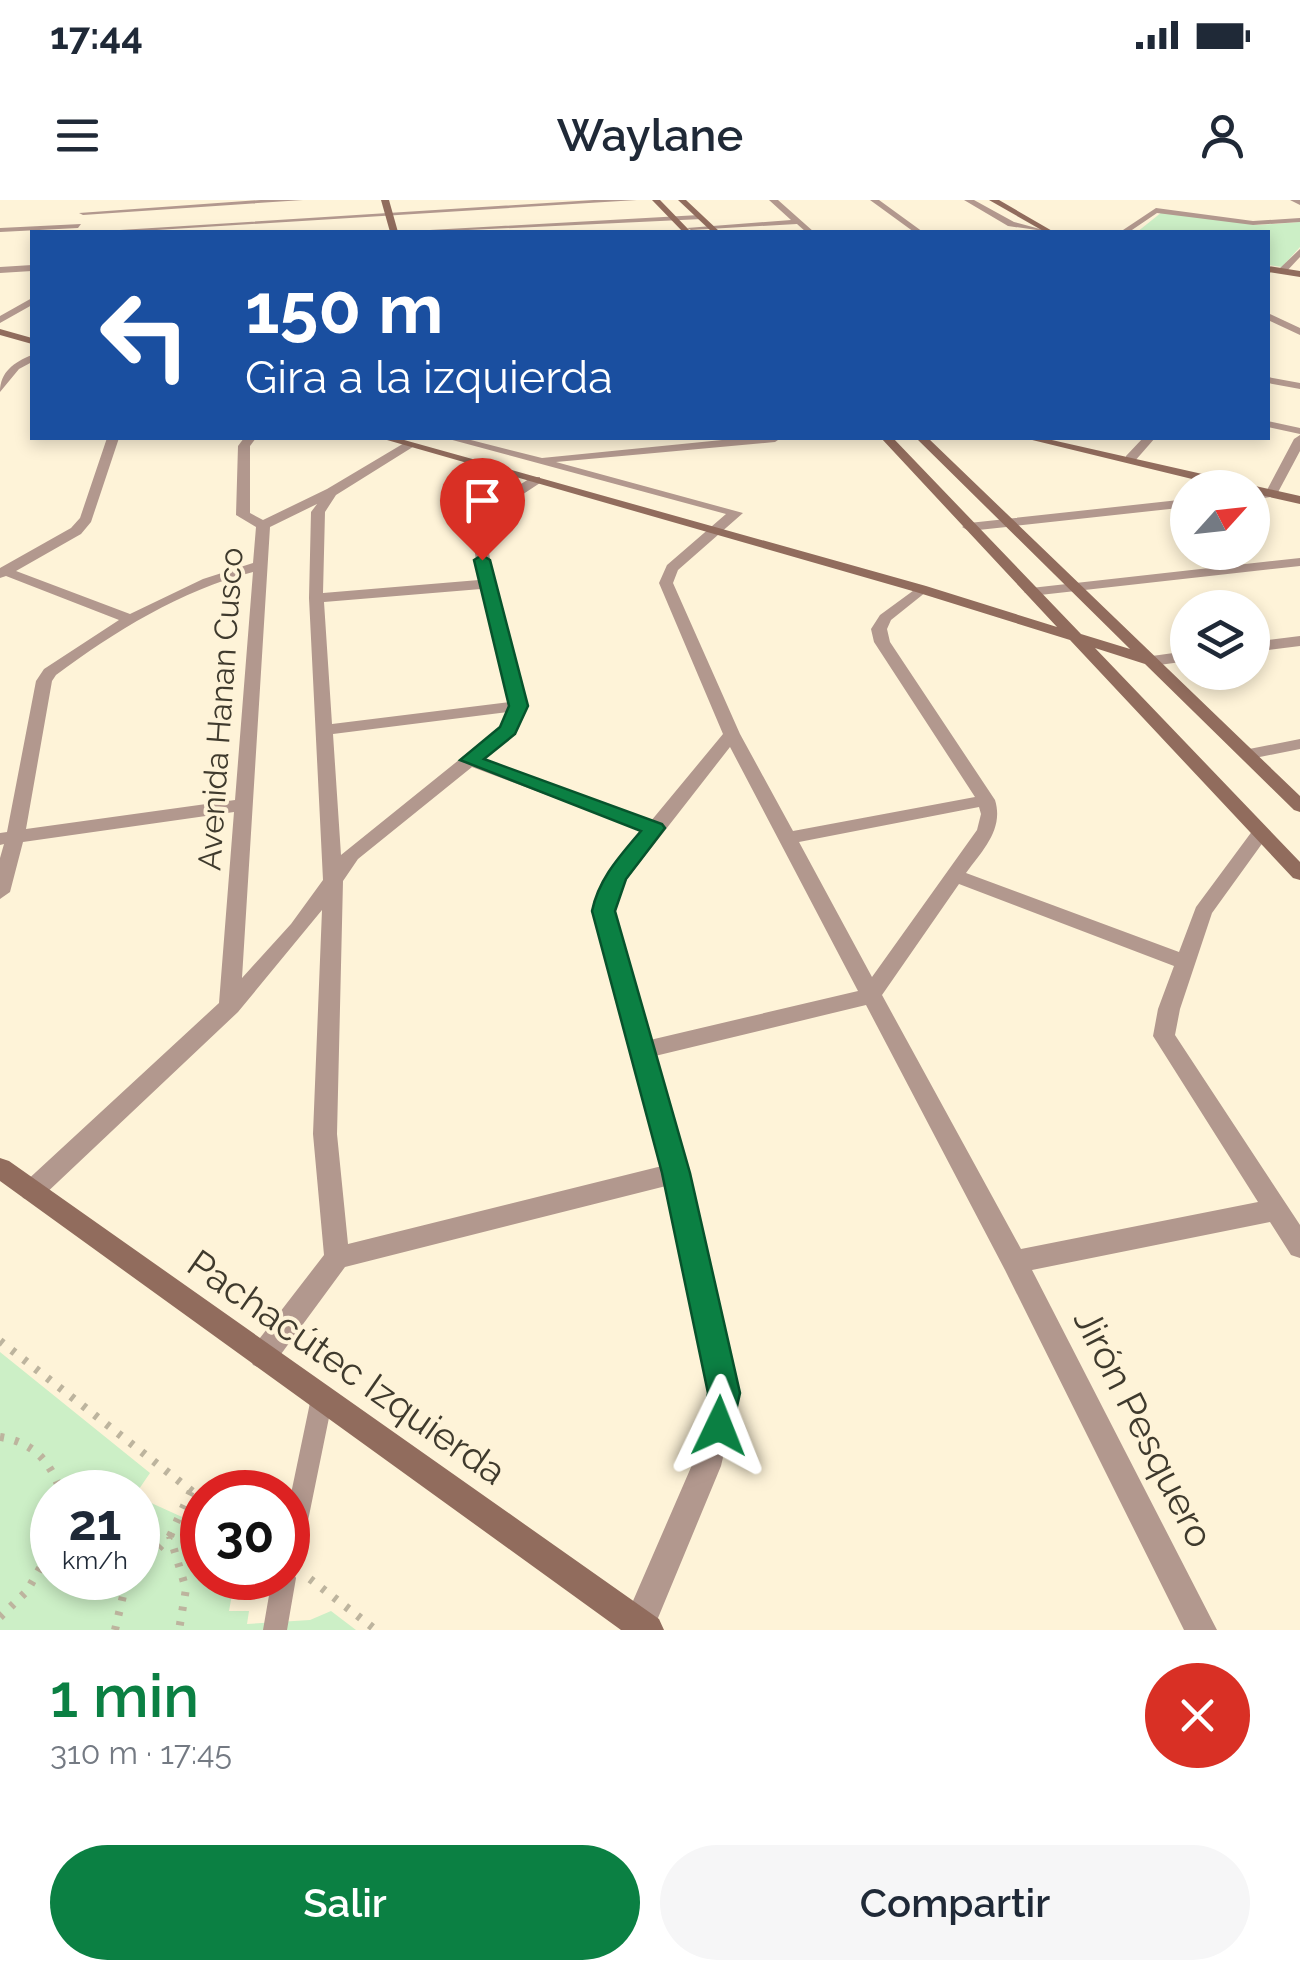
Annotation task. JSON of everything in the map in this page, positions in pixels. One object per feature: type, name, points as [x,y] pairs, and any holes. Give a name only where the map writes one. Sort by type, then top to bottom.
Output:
[{"type":"main road","points":[[385,200],[393,230]]},
{"type":"main road","points":[[656,200],[685,230]]},
{"type":"main road","points":[[682,200],[713,230]]},
{"type":"main road","points":[[993,200],[1046,230]]},
{"type":"main road","points":[[1270,269],[1300,274]]},
{"type":"main road","points":[[0,332],[19,337]]},
{"type":"main road","points":[[396,440],[534,470],[714,530],[1152,661]]},
{"type":"main road","points":[[889,440],[1300,874]]},
{"type":"main road","points":[[924,440],[1300,806]]},
{"type":"main road","points":[[1039,440],[1170,470]]},
{"type":"main road","points":[[1272,494],[1300,500]]},
{"type":"main road","name":"Pachacútec Izquierda","points":[[0,1168],[644,1627]]},
{"type":"street","points":[[0,230],[76,229],[88,200]]},
{"type":"street","points":[[83,213],[299,200]]},
{"type":"street","points":[[127,230],[633,200]]},
{"type":"street","points":[[773,200],[808,230]]},
{"type":"street","points":[[874,200],[916,230]]},
{"type":"street","points":[[968,200],[1011,224],[1040,230]]},
{"type":"street","points":[[1127,230],[1156,210],[1253,223],[1300,220]]},
{"type":"street","points":[[465,230],[699,217]]},
{"type":"street","points":[[685,230],[798,222]]},
{"type":"street","points":[[1282,272],[1300,252]]},
{"type":"street","points":[[0,270],[30,268]]},
{"type":"street","points":[[0,320],[30,302]]},
{"type":"street","points":[[14,314],[30,319]]},
{"type":"street","points":[[1270,317],[1300,332]]},
{"type":"street","points":[[19,337],[30,339]]},
{"type":"street","points":[[0,388],[15,366],[30,359]]},
{"type":"street","points":[[1270,380],[1300,386]]},
{"type":"street","points":[[1270,424],[1300,431]]},
{"type":"street","points":[[1272,494],[1300,439]]},
{"type":"street","points":[[4,573],[56,545],[86,519],[111,440]]},
{"type":"street","points":[[248,440],[244,446],[243,514],[263,524]]},
{"type":"street","name":"Avenida Hanan Cusco","points":[[230,1006],[263,524],[332,492],[396,440]]},
{"type":"street","points":[[456,440],[534,470],[736,512],[714,530]]},
{"type":"street","points":[[32,1191],[230,1006],[298,929],[351,854],[508,730],[518,706],[487,584],[478,526],[482,518],[534,470],[760,440]]},
{"type":"street","points":[[1130,460],[1147,440]]},
{"type":"street","points":[[332,492],[318,512],[316,598],[333,876],[325,1134],[337,1258]]},
{"type":"street","points":[[969,527],[1170,505]]},
{"type":"street","name":"Jirón Pesquero","points":[[714,530],[672,568],[666,583],[732,734],[1014,1262],[1201,1630]]},
{"type":"street","points":[[1031,592],[1300,562]]},
{"type":"street","points":[[0,892],[8,839],[44,682],[61,664],[134,620],[228,572],[258,566]]},
{"type":"street","points":[[4,573],[134,620]]},
{"type":"street","points":[[316,598],[487,584]]},
{"type":"street","points":[[644,1050],[870,996],[986,832],[990,814],[986,800],[882,642],[878,629],[884,618],[921,589]]},
{"type":"street","points":[[1270,645],[1300,641]]},
{"type":"street","points":[[1152,661],[1170,658]]},
{"type":"street","points":[[325,730],[518,706]]},
{"type":"street","points":[[644,1627],[706,1466],[724,1393],[676,1173],[603,911],[607,892],[617,875],[732,734]]},
{"type":"street","points":[[1250,754],[1300,744]]},
{"type":"street","points":[[470,760],[654,828]]},
{"type":"street","points":[[787,838],[986,800]]},
{"type":"street","points":[[8,839],[242,806]]},
{"type":"street","points":[[1260,834],[1203,912],[1184,962],[1164,1036],[1300,1247]]},
{"type":"street","points":[[956,876],[1184,962]]},
{"type":"street","points":[[263,1356],[337,1258],[676,1173]]},
{"type":"street","points":[[1014,1262],[1274,1210]]},
{"type":"lane","points":[[309,1470],[322,1398]]},
{"type":"lane","points":[[275,1630],[283,1600]]},
{"type":"path","points":[[0,1341],[180,1482]]},
{"type":"path","points":[[0,1437],[13,1438],[37,1450],[55,1470]]},
{"type":"path","points":[[160,1547],[180,1515]]},
{"type":"path","points":[[170,1536],[186,1589],[179,1630]]},
{"type":"path","points":[[310,1583],[376,1630]]},
{"type":"path","points":[[0,1617],[30,1587]]},
{"type":"path","points":[[115,1630],[122,1600]]},
{"type":"green space","points":[[1162,212],[1258,225],[1300,222],[1300,247],[1282,267],[1270,265],[1270,230],[1140,230]]},
{"type":"green space","points":[[0,1352],[146,1470],[30,1470],[30,1600],[160,1600],[160,1507],[180,1516],[180,1600],[231,1600],[229,1611],[249,1611],[247,1624],[310,1620],[331,1611],[356,1630],[0,1630]]},
{"type":"route","points":[[482,560],[518,706],[508,730],[470,760],[654,828],[617,875],[607,892],[603,911],[676,1173],[724,1393],[719,1426]]}]
